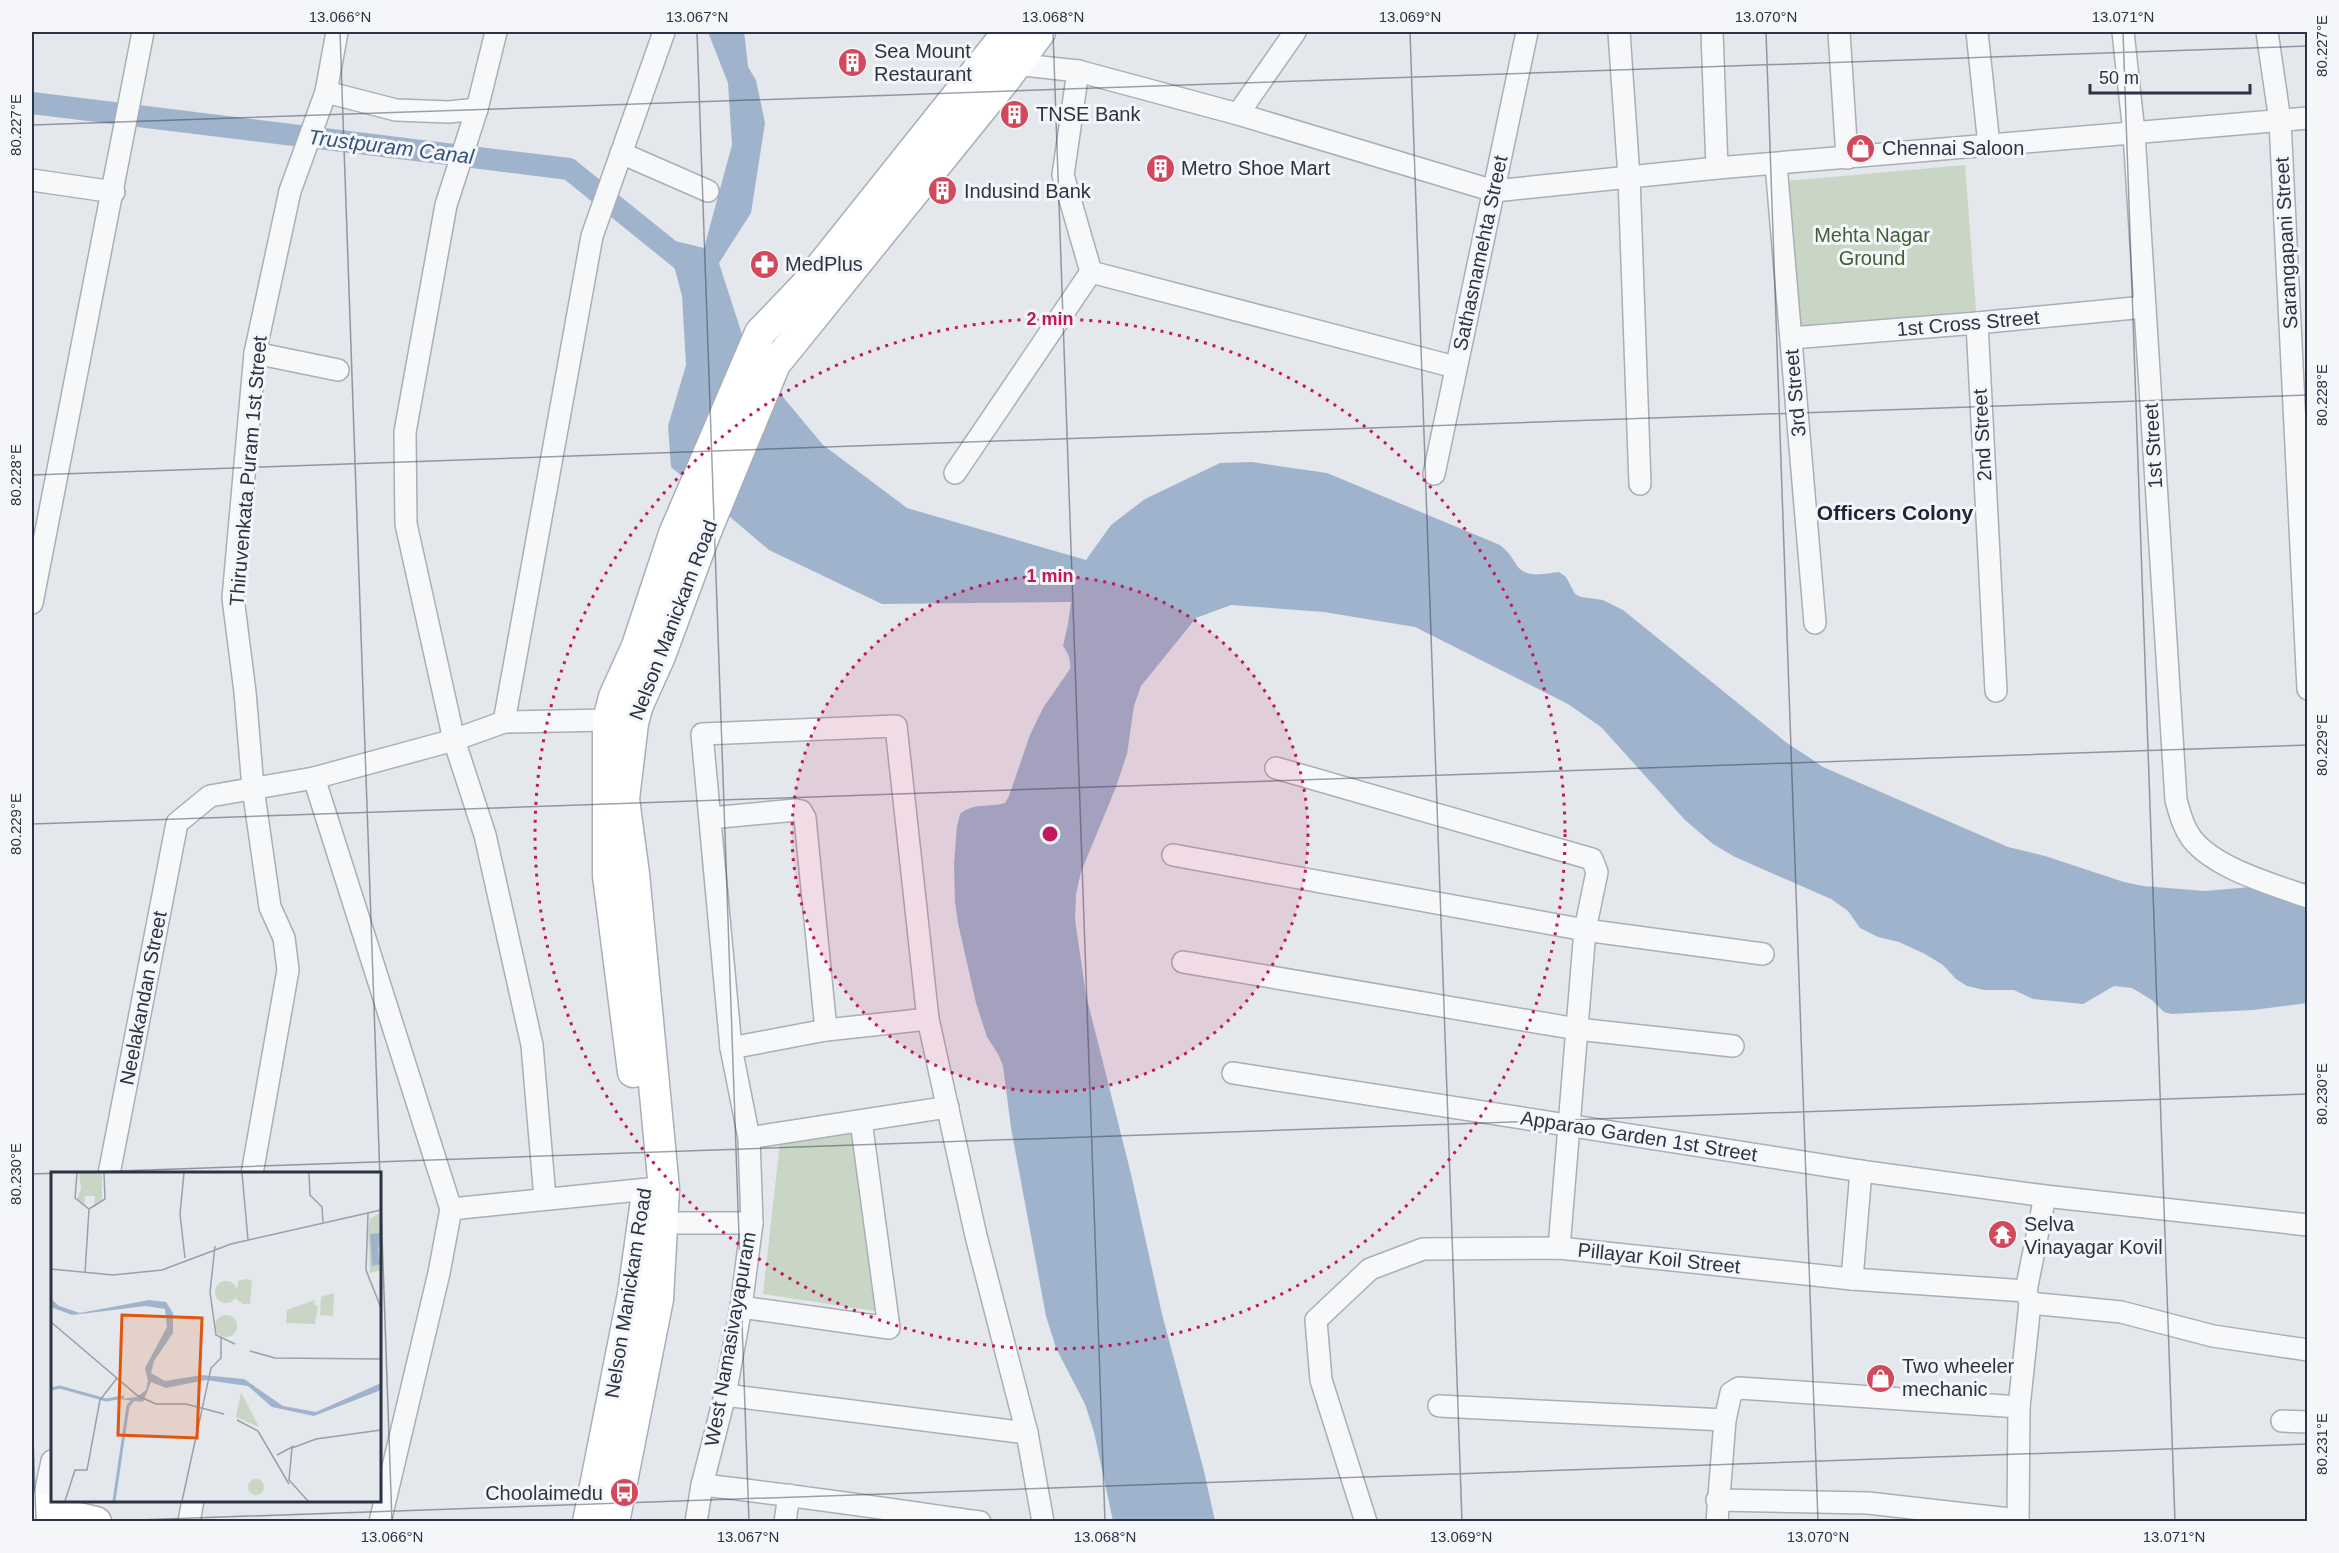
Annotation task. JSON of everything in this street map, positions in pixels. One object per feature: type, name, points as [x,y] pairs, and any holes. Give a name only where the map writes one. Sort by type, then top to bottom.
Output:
[{"type":"main road","name":"Nelson Manickam Road","points":[[588,1521],[633,1294],[648,1189],[608,876],[608,720],[614,697],[637,646],[675,534],[760,333],[807,284],[1008,32]]},
{"type":"main road","name":"Nelson Manickam Road","points":[[614,1521],[658,1299],[663,1223],[663,1177],[634,874],[624,799],[633,723],[638,705],[660,656],[705,534],[775,364],[1040,32]]},
{"type":"main road","points":[[38,1512],[96,1521]]},
{"type":"street","points":[[32,603],[114,192],[143,32]]},
{"type":"street","points":[[337,32],[326,92],[396,110],[449,112],[477,109]]},
{"type":"street","points":[[496,32],[477,109],[446,205],[405,432],[406,524],[454,740],[485,835],[532,1046],[545,1198]]},
{"type":"street","points":[[504,722],[592,236],[664,32]]},
{"type":"street","points":[[1238,114],[1295,32]]},
{"type":"street","name":"Sathasnamehta Street","points":[[1434,474],[1527,32]]},
{"type":"street","points":[[1619,32],[1629,177],[1640,484]]},
{"type":"street","points":[[1712,32],[1717,168]]},
{"type":"street","points":[[1839,32],[1847,158]]},
{"type":"street","points":[[1977,32],[1989,145]]},
{"type":"street","name":"1st Street","points":[[2123,32],[2134,133],[2176,800],[2186,829],[2206,853],[2247,874],[2307,897]]},
{"type":"street","name":"Sarangapani Street","points":[[2267,32],[2280,121],[2307,689]]},
{"type":"street","points":[[986,61],[1078,71],[1238,114],[1494,191],[1717,168],[2307,118]]},
{"type":"street","points":[[1078,71],[1063,175],[1091,272]]},
{"type":"street","name":"Thiruvenkata Puram 1st Street","points":[[252,1172],[288,970],[284,938],[270,907],[253,788],[245,692],[232,598],[255,353],[290,191],[326,92]]},
{"type":"street","points":[[621,153],[708,191]]},
{"type":"street","name":"3rd Street","points":[[1776,164],[1815,623]]},
{"type":"street","points":[[32,180],[114,192]]},
{"type":"street","points":[[1091,272],[1455,367]]},
{"type":"street","points":[[955,473],[1091,272]]},
{"type":"street","name":"1st Cross Street","points":[[1791,338],[2145,307]]},
{"type":"street","name":"2nd Street","points":[[1977,323],[1996,691]]},
{"type":"street","points":[[255,353],[338,370]]},
{"type":"street","points":[[253,788],[314,778],[454,740],[504,722],[608,720]]},
{"type":"street","name":"West Namasivayapuram","points":[[696,1521],[741,1307],[752,1223],[749,1137],[731,1048],[702,734],[896,726],[928,1019]]},
{"type":"street","points":[[1275,768],[1592,859],[1597,872],[1585,930],[1559,1248]]},
{"type":"street","points":[[314,778],[451,1209],[439,1274],[380,1521]]},
{"type":"street","name":"Neelakandan Street","points":[[109,1172],[177,823],[210,796],[253,788]]},
{"type":"street","points":[[710,818],[796,810],[801,811],[805,818],[826,1030]]},
{"type":"street","points":[[1173,855],[1585,930],[1763,954]]},
{"type":"street","points":[[1183,962],[1577,1029],[1733,1046]]},
{"type":"street","points":[[731,1048],[826,1030],[928,1019],[976,1236],[1028,1433],[1044,1521]]},
{"type":"street","name":"Apparao Garden 1st Street","points":[[1233,1073],[1861,1171],[2045,1196],[2307,1225]]},
{"type":"street","points":[[749,1137],[948,1107]]},
{"type":"street","points":[[741,1307],[889,1328],[861,1121]]},
{"type":"street","points":[[1852,1279],[1861,1171]]},
{"type":"street","points":[[451,1209],[648,1189]]},
{"type":"street","points":[[1717,1500],[1868,1503],[2018,1521],[2019,1407],[2028,1297],[2045,1196]]},
{"type":"street","points":[[663,1223],[752,1223]]},
{"type":"street","name":"Pillayar Koil Street","points":[[1366,1521],[1322,1380],[1316,1320],[1370,1269],[1424,1248],[1559,1248],[2028,1297],[2121,1312],[2213,1336],[2307,1350]]},
{"type":"street","points":[[1717,1521],[1725,1420],[1731,1393],[1739,1388],[2019,1407]]},
{"type":"street","points":[[724,1395],[1028,1433]]},
{"type":"street","points":[[1439,1406],[1725,1420]]},
{"type":"street","points":[[2282,1420],[2307,1422]]},
{"type":"street","points":[[38,1512],[51,1465]]},
{"type":"street","points":[[702,1485],[789,1495],[868,1515],[980,1521]]},
{"type":"street","points":[[785,1521],[789,1495]]},
{"type":"street","points":[[189,1521],[193,1502]]},
{"type":"green space","name":"Mehta Nagar Ground","points":[[1965,165],[1976,311],[1797,327],[1787,181]]},
{"type":"green space","points":[[862,1133],[881,1312],[763,1294],[780,1142]]},
{"type":"water","points":[[708,32],[722,32],[734,44],[756,80],[765,123],[751,213],[719,263],[749,356],[823,445],[907,508],[1086,560],[1111,525],[1145,499],[1220,463],[1252,462],[1327,473],[1500,545],[1522,571],[1532,574],[1559,572],[1566,577],[1575,594],[1603,600],[1623,610],[1787,743],[1823,767],[2008,847],[2143,886],[2205,891],[2307,882],[2307,1003],[2253,1010],[2171,1014],[2164,1012],[2152,1000],[2132,988],[2114,986],[2083,1004],[2033,999],[2014,990],[1984,990],[1967,986],[1956,979],[1943,965],[1925,954],[1860,928],[1848,911],[1831,899],[1735,857],[1713,844],[1685,820],[1601,727],[1568,704],[1415,627],[1324,612],[1231,605],[1196,618],[1141,686],[1134,706],[1127,754],[1081,872],[1076,894],[1075,919],[1086,995],[1131,1174],[1162,1314],[1215,1521],[1113,1521],[1094,1432],[1085,1404],[1056,1348],[1046,1316],[1011,1128],[1003,1066],[987,1037],[976,1003],[955,902],[954,864],[960,814],[971,808],[1005,803],[1009,796],[1030,735],[1043,708],[1070,669],[1069,656],[1063,646],[1071,602],[882,604],[769,550],[671,467],[668,426],[686,365],[682,296],[667,239],[704,248],[732,145],[728,83]]},
{"type":"waterway","points":[[733,32],[738,75]]},
{"type":"waterway","name":"Trustpuram Canal","points":[[32,103],[569,169],[693,269]]},
{"type":"place","name":"Sea Mount Restaurant","points":[[853,62]]},
{"type":"place","name":"TNSE Bank","points":[[1015,114]]},
{"type":"place","name":"Chennai Saloon","points":[[1861,148]]},
{"type":"place","name":"Metro Shoe Mart","points":[[1160,168]]},
{"type":"place","name":"Indusind Bank","points":[[943,191]]},
{"type":"place","name":"MedPlus","points":[[764,264]]},
{"type":"place","name":"Selva Vinayagar Kovil","points":[[2003,1235]]},
{"type":"place","name":"Two wheeler mechanic","points":[[1881,1378]]},
{"type":"place","name":"Choolaimedu","points":[[624,1493]]},
{"type":"district","name":"Officers Colony","points":[[1895,513]]}]
